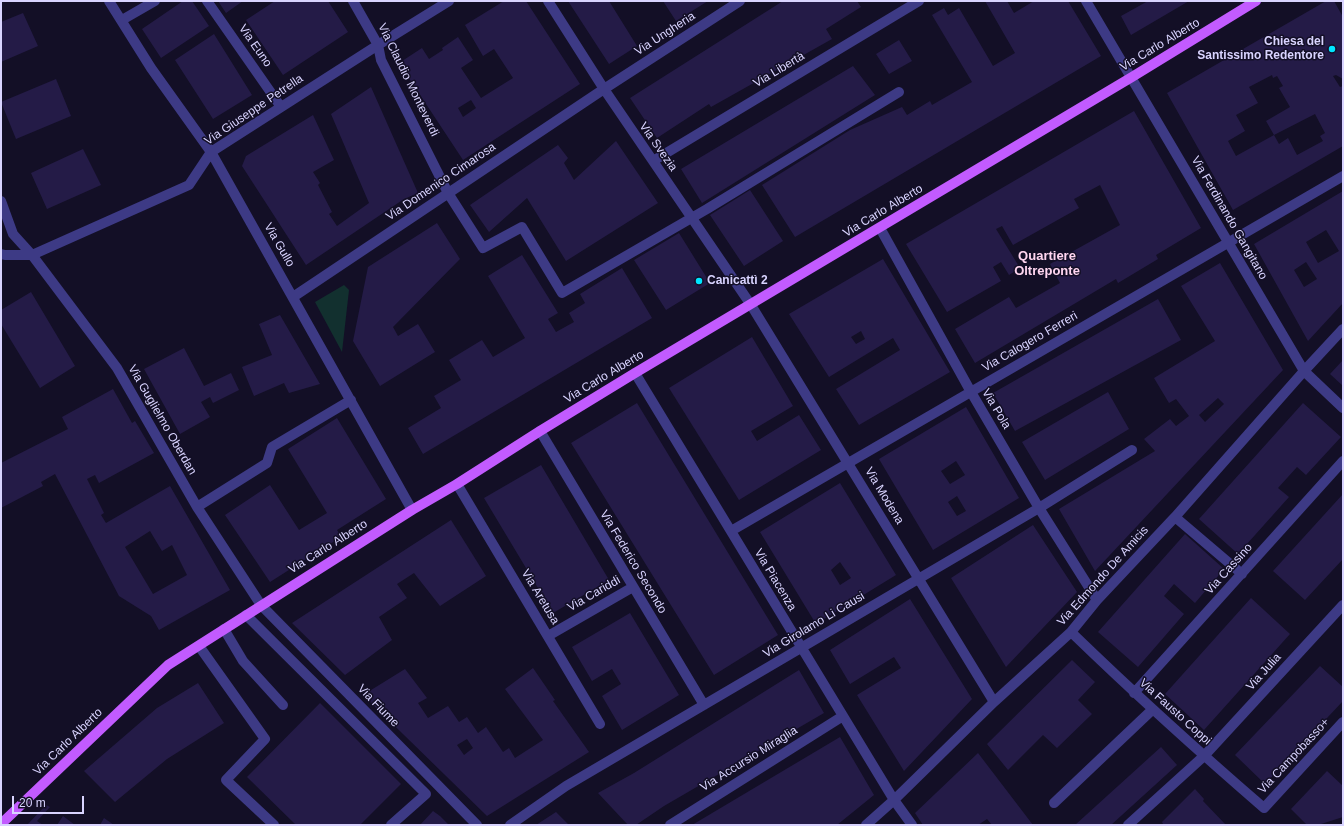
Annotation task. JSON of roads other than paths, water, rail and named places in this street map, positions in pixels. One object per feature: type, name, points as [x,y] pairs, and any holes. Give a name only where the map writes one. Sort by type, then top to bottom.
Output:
[{"type":"main road","name":"Via Carlo Alberto","points":[[1,824],[168,665],[412,510],[457,484],[635,373],[880,228],[1256,1]]},
{"type":"street","name":"Via Gullo","points":[[109,1],[152,68],[211,152],[412,510]]},
{"type":"street","points":[[122,20],[155,1]]},
{"type":"street","name":"Via Euno","points":[[207,1],[281,107]]},
{"type":"street","name":"Via Claudio Monteverdi","points":[[354,1],[378,45],[381,60],[448,193],[483,248],[522,227],[562,293],[692,217]]},
{"type":"street","name":"Via Giuseppe Petrella","points":[[32,255],[189,185],[211,152],[449,1]]},
{"type":"street","name":"Via Svezia","points":[[548,1],[604,89],[751,305]]},
{"type":"street","name":"Via Ungheria","points":[[604,89],[740,1]]},
{"type":"street","name":"Via Libertà","points":[[653,161],[919,1]]},
{"type":"street","name":"Via Ferdinando Gangitano","points":[[1086,1],[1304,371],[1343,408]]},
{"type":"street","name":"Via Domenico Cimarosa","points":[[293,297],[604,89]]},
{"type":"street","points":[[692,217],[899,92]]},
{"type":"street","name":"Via Calogero Ferreri","points":[[731,531],[1343,176]]},
{"type":"street","name":"Via Guglielmo Oberdan","points":[[1,201],[13,234],[32,255],[117,368],[197,507],[261,605]]},
{"type":"street","name":"Via Pola","points":[[880,228],[971,392],[1039,508],[1097,600]]},
{"type":"street","points":[[1,254],[5,256],[32,255]]},
{"type":"street","name":"Via Modena","points":[[751,305],[994,702]]},
{"type":"street","name":"Via Edmondo De Amicis","points":[[866,825],[894,800],[994,702],[1071,632],[1097,600],[1174,517],[1343,329]]},
{"type":"street","name":"Via Piacenza","points":[[635,373],[894,800],[912,825]]},
{"type":"street","points":[[197,507],[267,463],[272,447],[351,400]]},
{"type":"street","name":"Via Federico Secondo","points":[[540,431],[704,705]]},
{"type":"street","name":"Via Girolamo Li Causi","points":[[510,825],[566,786],[1039,508],[1132,450]]},
{"type":"street","name":"Via Cassino","points":[[1134,693],[1343,461]]},
{"type":"street","name":"Via Aretusa","points":[[457,484],[600,724]]},
{"type":"street","points":[[1174,517],[1242,574]]},
{"type":"street","name":"Via Cariddi","points":[[548,636],[633,587]]},
{"type":"street","name":"Via Fiume","points":[[261,605],[477,825]]},
{"type":"street","name":"Via Julia","points":[[1128,825],[1204,756],[1343,605]]},
{"type":"street","points":[[246,615],[426,794],[391,825]]},
{"type":"street","points":[[224,629],[243,661],[283,705]]},
{"type":"street","name":"Via Fausto Coppi","points":[[1071,632],[1152,710],[1264,808]]},
{"type":"street","points":[[199,646],[265,739],[226,780],[274,825]]},
{"type":"street","points":[[1054,803],[1152,710]]},
{"type":"street","name":"Via Accursio Miraglia","points":[[670,825],[843,716]]},
{"type":"street","name":"Via Campobasso+","points":[[1264,808],[1343,722]]},
{"type":"place","name":"Chiesa del Santissimo Redentore","points":[[1332,49]]},
{"type":"place","name":"Canicattì 2","points":[[699,281]]},
{"type":"district","name":"Quartiere Oltreponte","points":[[1047,264]]}]
